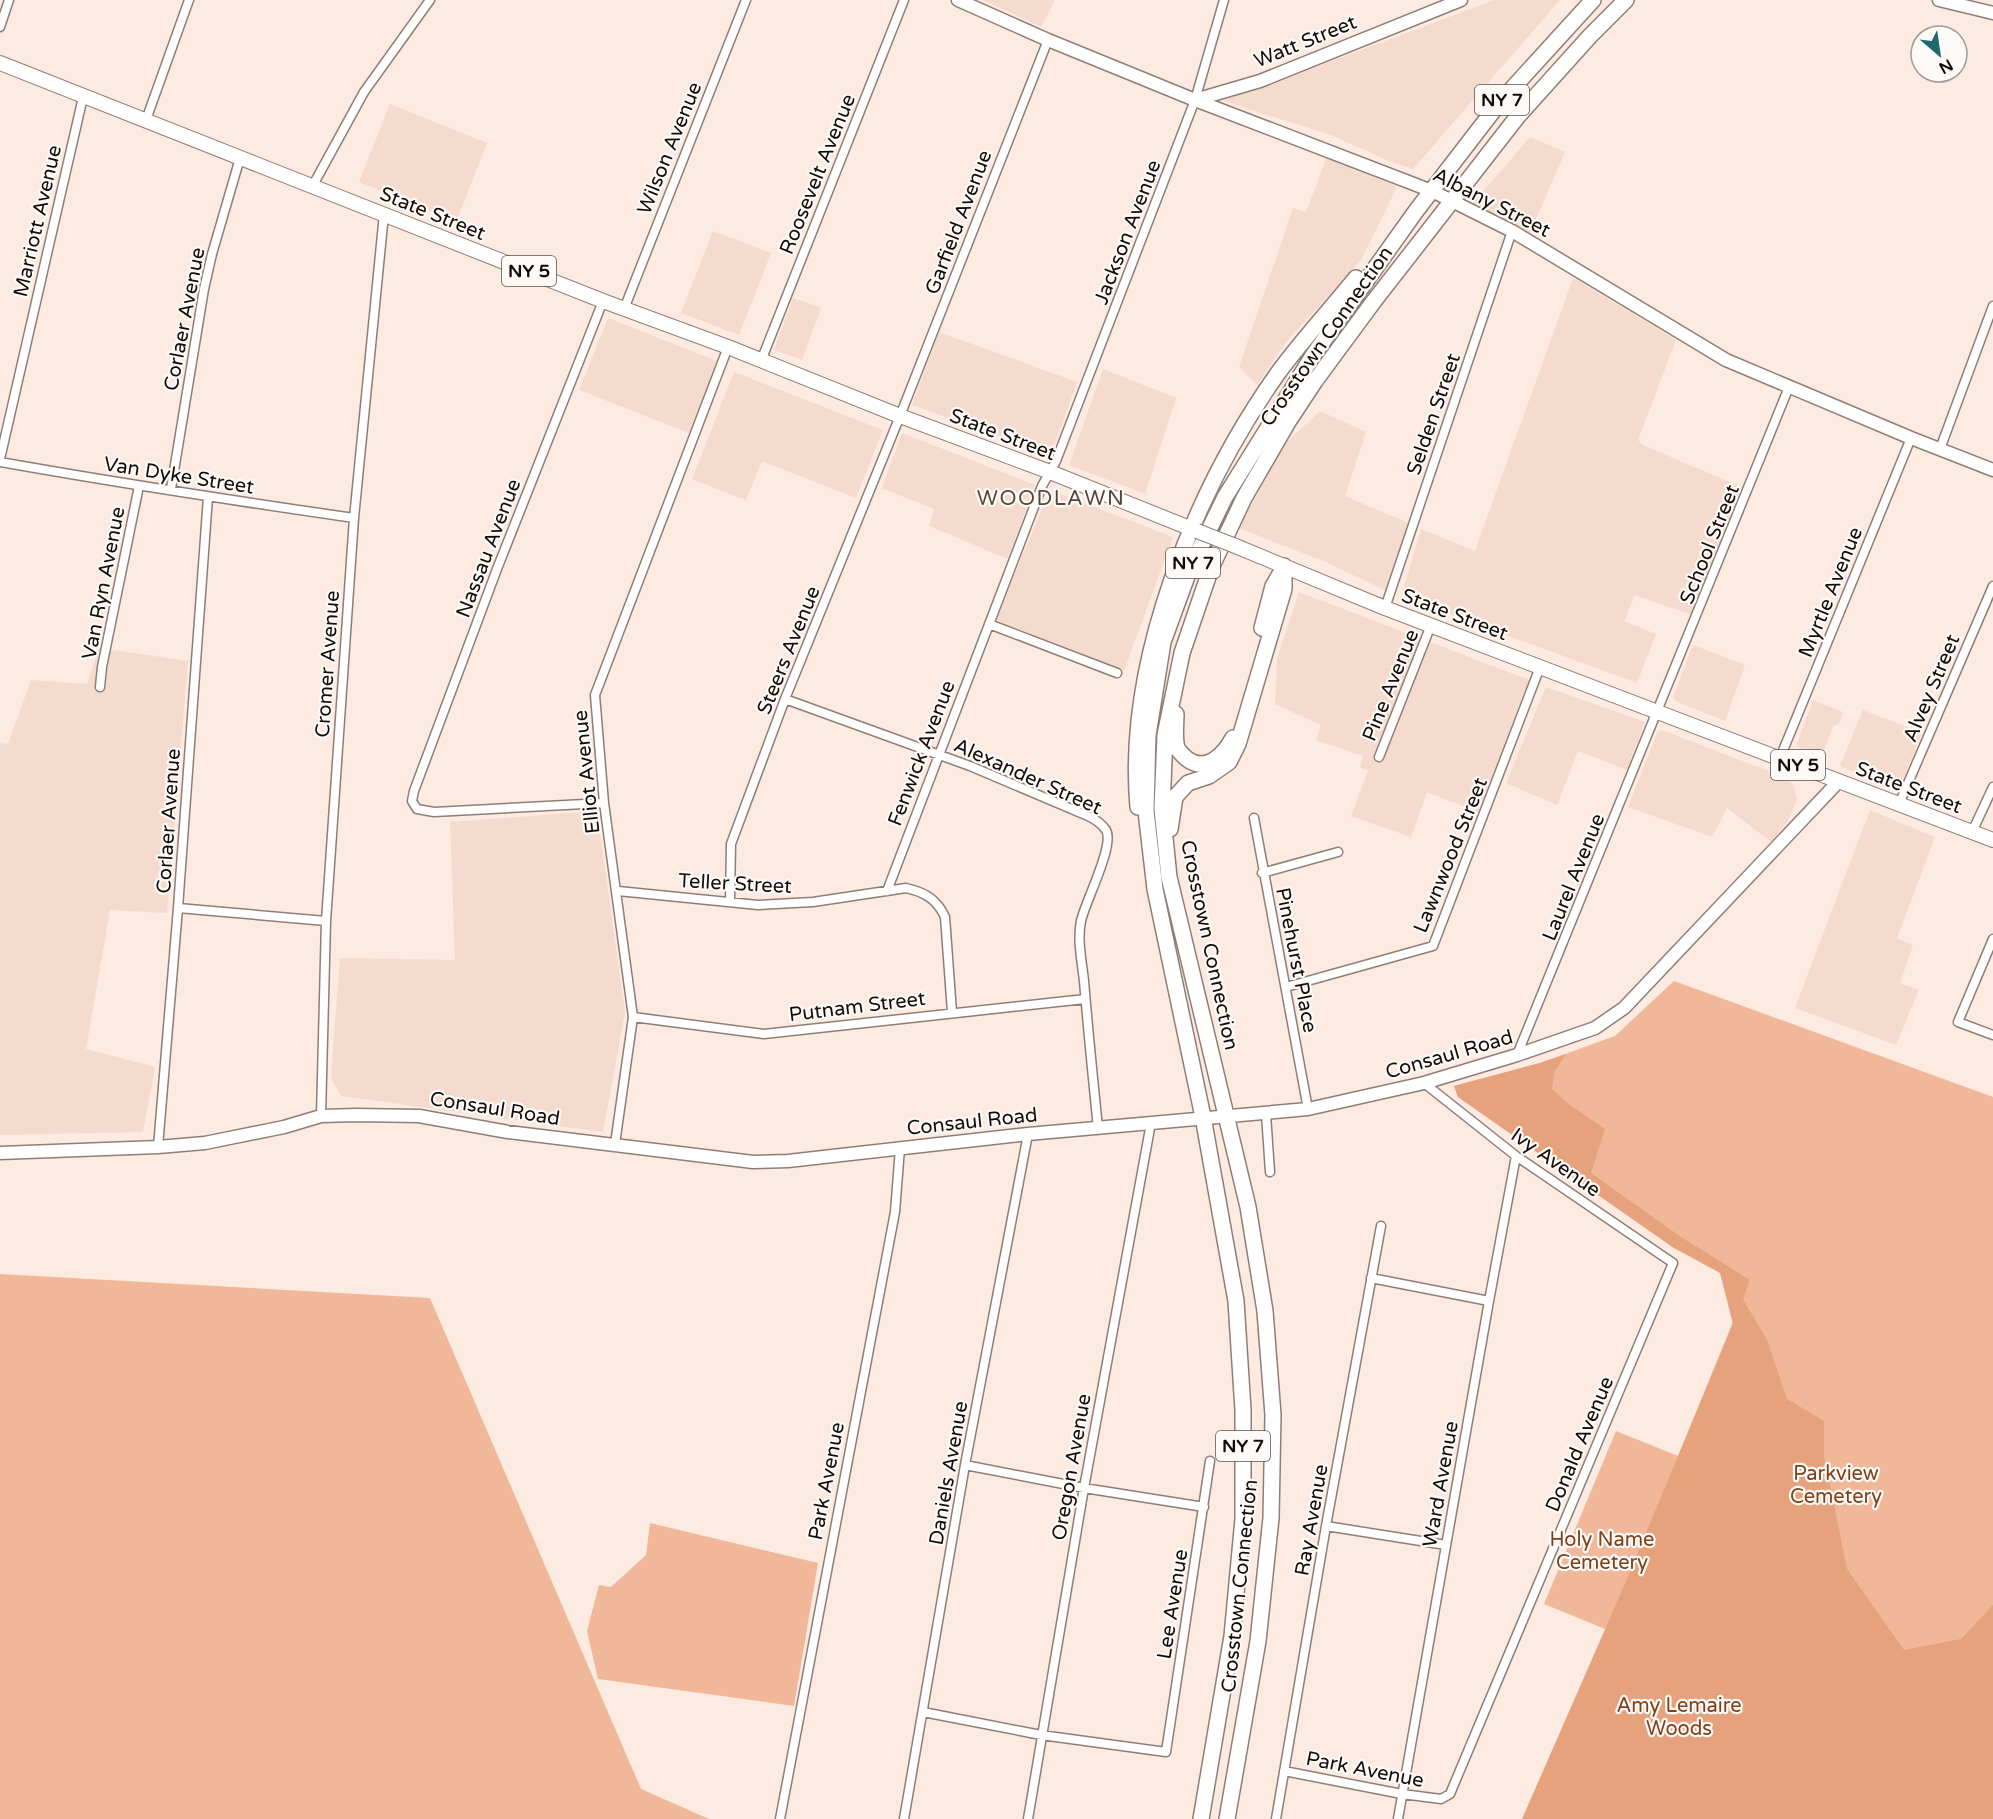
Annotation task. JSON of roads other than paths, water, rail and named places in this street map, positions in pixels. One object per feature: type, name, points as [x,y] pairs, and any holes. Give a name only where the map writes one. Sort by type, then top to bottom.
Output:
[{"type":"highway","name":"Crosstown Connection","points":[[1201,1819],[1232,1636],[1243,1519],[1243,1410],[1236,1301],[1203,1117],[1155,889],[1146,811],[1148,735],[1164,642],[1189,572],[1225,497],[1314,354],[1416,211],[1500,102],[1593,0]]},
{"type":"highway","name":"Crosstown Connection","points":[[1227,1819],[1258,1641],[1271,1518],[1273,1415],[1265,1311],[1248,1207],[1169,877],[1162,809],[1165,735],[1174,686],[1182,653],[1211,568],[1250,489],[1288,422],[1374,301],[1518,116],[1590,36],[1626,0]]},
{"type":"highway","points":[[1155,889],[1139,821],[1136,781],[1143,681],[1162,607],[1219,471],[1280,371],[1385,242],[1416,211]]},
{"type":"highway","points":[[1174,686],[1177,748],[1193,762],[1202,764],[1213,762],[1232,740],[1273,586],[1284,566]]},
{"type":"highway","points":[[1169,877],[1170,820],[1175,797],[1188,783],[1209,776],[1229,762],[1238,744],[1284,590],[1284,566]]},
{"type":"main road","name":"State Street","points":[[0,63],[603,301],[1050,472],[1385,608],[1993,840]]},
{"type":"street","points":[[0,27],[9,0]]},
{"type":"street","points":[[146,120],[189,0]]},
{"type":"street","points":[[312,187],[364,92],[430,0]]},
{"type":"street","name":"Wilson Avenue","points":[[624,309],[746,0]]},
{"type":"street","name":"Roosevelt Avenue","points":[[761,361],[904,0]]},
{"type":"street","name":"Albany Street","points":[[958,0],[1048,40],[1195,100],[1432,191],[1512,231],[1726,360],[1993,470]]},
{"type":"street","name":"Jackson Avenue","points":[[1050,472],[1195,100],[1224,0]]},
{"type":"street","name":"Watt Street","points":[[1195,100],[1260,81],[1461,0]]},
{"type":"street","points":[[1940,0],[1993,13]]},
{"type":"street","name":"Garfield Avenue","points":[[900,416],[1048,40]]},
{"type":"street","name":"Marriott Avenue","points":[[0,460],[83,97]]},
{"type":"street","name":"Corlaer Avenue","points":[[171,489],[204,289],[240,158]]},
{"type":"street","name":"Cromer Avenue","points":[[321,1116],[326,921],[354,518],[384,214]]},
{"type":"street","name":"Selden Street","points":[[1385,608],[1512,231]]},
{"type":"street","name":"Nassau Avenue","points":[[603,301],[496,569],[412,801],[417,809],[434,812],[604,803]]},
{"type":"street","points":[[1940,449],[1993,306]]},
{"type":"street","name":"Elliot Avenue","points":[[615,1144],[633,1017],[618,891],[604,803],[595,695],[728,347]]},
{"type":"street","name":"School Street","points":[[1659,712],[1789,387]]},
{"type":"street","name":"Steers Avenue","points":[[730,901],[732,844],[785,699],[900,416]]},
{"type":"street","name":"Myrtle Avenue","points":[[1780,758],[1911,438]]},
{"type":"street","name":"Van Dyke Street","points":[[0,460],[139,486],[354,518]]},
{"type":"street","name":"Fenwick Avenue","points":[[887,891],[1042,486],[1050,472]]},
{"type":"street","name":"Van Ryn Avenue","points":[[100,687],[102,667],[139,486]]},
{"type":"street","name":"Corlaer Avenue","points":[[158,1147],[208,496]]},
{"type":"street","name":"Alvey Street","points":[[1899,804],[1993,586]]},
{"type":"street","points":[[989,624],[1118,673]]},
{"type":"street","name":"Pine Avenue","points":[[1379,757],[1431,625]]},
{"type":"street","name":"Lawnwood Street","points":[[1286,987],[1433,946],[1540,667]]},
{"type":"street","name":"Alexander Street","points":[[785,699],[970,766],[1088,816],[1107,831],[1106,854],[1081,924],[1085,999],[1098,1128]]},
{"type":"street","name":"Laurel Avenue","points":[[1517,1055],[1659,712]]},
{"type":"street","name":"Consaul Road","points":[[0,1153],[205,1143],[284,1127],[321,1116],[356,1115],[419,1116],[508,1132],[753,1162],[788,1161],[1028,1134],[1308,1109],[1424,1083],[1517,1055],[1595,1028],[1624,1008],[1839,781]]},
{"type":"street","points":[[1972,832],[1993,787]]},
{"type":"street","name":"Pinehurst Place","points":[[1254,818],[1262,873],[1308,1109]]},
{"type":"street","points":[[1262,873],[1338,852]]},
{"type":"street","points":[[887,891],[906,888],[919,891],[932,898],[940,906],[945,917],[952,1012]]},
{"type":"street","name":"Teller Street","points":[[618,891],[758,905],[813,902],[887,891]]},
{"type":"street","points":[[178,908],[326,921]]},
{"type":"street","points":[[1993,939],[1958,1022],[1993,1035]]},
{"type":"street","name":"Putnam Street","points":[[633,1017],[764,1034],[1085,999]]},
{"type":"street","name":"Ivy Avenue","points":[[1424,1083],[1516,1156],[1673,1263]]},
{"type":"street","points":[[1266,1114],[1270,1172]]},
{"type":"street","name":"Oregon Avenue","points":[[1028,1819],[1083,1488],[1151,1122]]},
{"type":"street","name":"Daniels Avenue","points":[[904,1819],[965,1465],[1028,1134]]},
{"type":"street","name":"Park Avenue","points":[[780,1819],[895,1212],[900,1148]]},
{"type":"street","name":"Ward Avenue","points":[[1398,1819],[1516,1156]]},
{"type":"street","name":"Ray Avenue","points":[[1276,1819],[1326,1526],[1381,1226]]},
{"type":"street","name":"Donald Avenue","points":[[1441,1800],[1450,1794],[1673,1263]]},
{"type":"street","points":[[1371,1278],[1489,1301]]},
{"type":"street","name":"Lee Avenue","points":[[1041,1735],[1166,1752],[1210,1461]]},
{"type":"street","points":[[965,1465],[1083,1488],[1204,1507]]},
{"type":"street","points":[[1326,1526],[1446,1545]]},
{"type":"street","points":[[923,1712],[1041,1735]]},
{"type":"street","name":"Park Avenue","points":[[1284,1771],[1441,1800]]},
{"type":"district","name":"WOODLAWN","points":[[1051,498]]},
{"type":"park label","name":"Parkview Cemetery","points":[[1836,1484]]},
{"type":"park label","name":"Holy Name Cemetery","points":[[1602,1550]]},
{"type":"park label","name":"Amy Lemaire Woods","points":[[1679,1716]]}]
